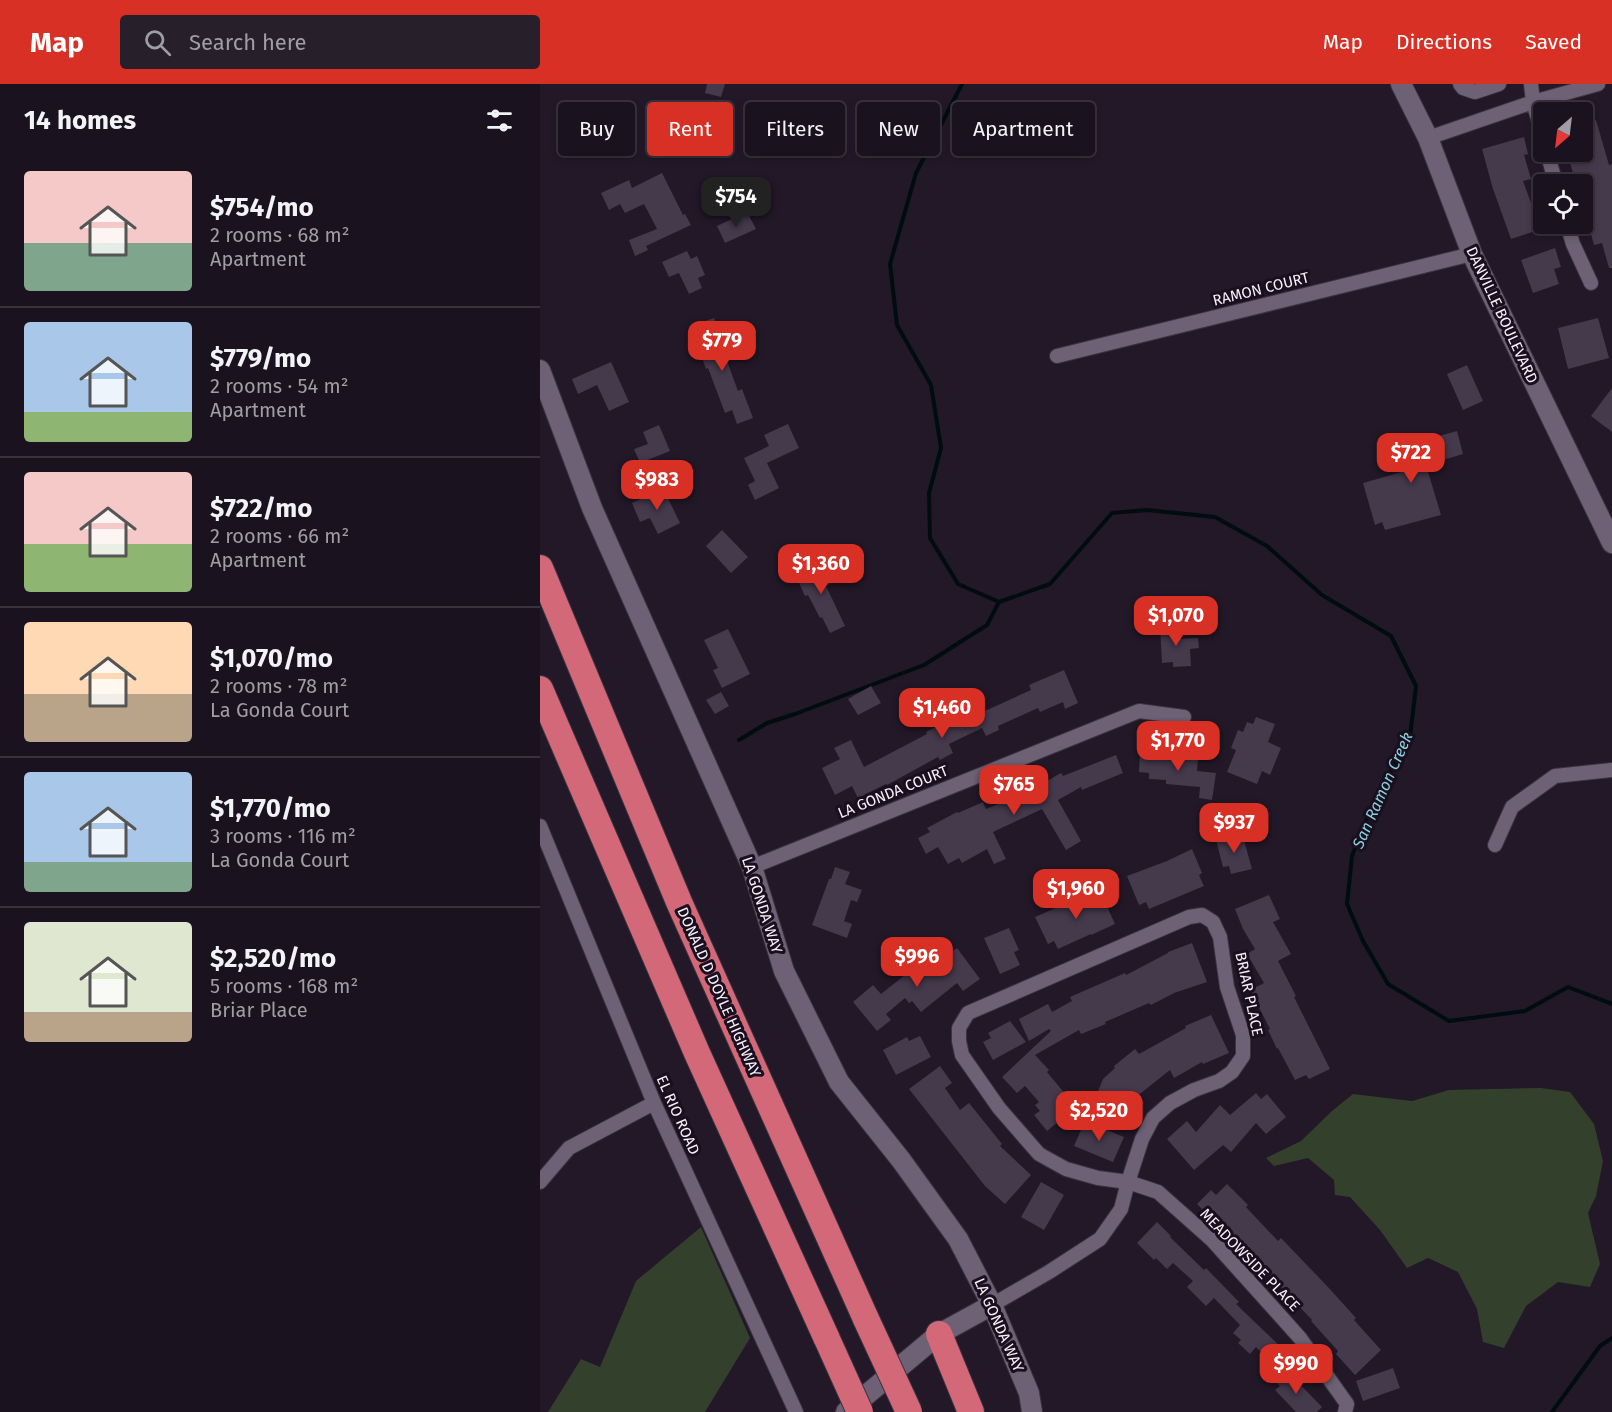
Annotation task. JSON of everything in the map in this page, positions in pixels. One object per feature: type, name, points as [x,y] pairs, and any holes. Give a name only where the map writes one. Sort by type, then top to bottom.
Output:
[{"type":"highway","name":"DONALD D DOYLE HIGHWAY","points":[[540,568],[679,902],[909,1412]]},
{"type":"highway","points":[[540,689],[688,1033],[860,1412]]},
{"type":"highway","points":[[939,1334],[971,1412]]},
{"type":"street","name":"DANVILLE BOULEVARD","points":[[1401,84],[1428,138],[1472,254],[1612,543]]},
{"type":"street","points":[[1460,84],[1475,92],[1499,84]]},
{"type":"street","points":[[1531,84],[1533,102]]},
{"type":"street","points":[[1428,138],[1533,102],[1598,84]]},
{"type":"street","points":[[1570,234],[1591,283]]},
{"type":"street","name":"RAMON COURT","points":[[1057,356],[1472,254]]},
{"type":"street","name":"LA GONDA WAY","points":[[540,370],[592,508],[752,867],[784,971],[840,1082],[958,1239],[992,1305],[1029,1393],[1032,1412]]},
{"type":"street","name":"LA GONDA COURT","points":[[752,867],[1139,711],[1184,717]]},
{"type":"street","points":[[1495,845],[1512,807],[1555,776],[1612,770]]},
{"type":"street","name":"EL RIO ROAD","points":[[540,826],[654,1103],[796,1412]]},
{"type":"street","name":"BRIAR PLACE","points":[[1202,915],[1213,922],[1220,937],[1227,987],[1243,1035],[1244,1056],[1232,1072],[1219,1081],[1194,1090],[1170,1103],[1154,1118],[1142,1138],[1128,1182],[1098,1178],[1066,1169],[1039,1154],[999,1108],[962,1055],[958,1041],[959,1028],[968,1013],[983,1006],[1189,916],[1202,915]]},
{"type":"street","points":[[540,1182],[569,1148],[654,1103]]},
{"type":"street","points":[[846,1412],[939,1334],[1049,1272],[1100,1239],[1121,1209],[1128,1182]]},
{"type":"street","name":"MEADOWSIDE PLACE","points":[[1128,1182],[1158,1192],[1212,1240],[1300,1338],[1347,1404],[1346,1412]]},
{"type":"green space","points":[[1541,1088],[1570,1092],[1594,1124],[1603,1161],[1596,1196],[1588,1213],[1600,1264],[1590,1287],[1558,1282],[1526,1306],[1504,1348],[1483,1342],[1477,1309],[1458,1272],[1428,1258],[1407,1268],[1380,1230],[1350,1197],[1335,1195],[1334,1180],[1308,1158],[1274,1166],[1266,1158],[1301,1141],[1353,1094],[1412,1101],[1449,1090]]},
{"type":"green space","points":[[701,1227],[750,1338],[705,1412],[548,1412],[581,1359],[600,1367],[636,1281]]},
{"type":"building","points":[[707,84],[725,84],[721,97],[705,93]]},
{"type":"building","points":[[1596,120],[1609,165],[1612,164],[1612,268],[1609,268],[1602,243],[1594,245],[1591,234],[1593,234],[1594,226],[1593,174],[1573,174],[1570,162],[1593,162],[1593,121]]},
{"type":"building","points":[[1524,137],[1528,154],[1524,155],[1531,179],[1523,181],[1533,208],[1533,232],[1511,239],[1482,149]]},
{"type":"building","points":[[662,173],[683,215],[685,214],[691,225],[646,246],[648,250],[635,256],[629,240],[657,229],[644,204],[625,213],[620,204],[609,210],[601,193],[629,180],[632,188]]},
{"type":"building","points":[[747,212],[756,229],[725,243],[717,226]]},
{"type":"building","points":[[1555,248],[1561,267],[1554,269],[1559,284],[1533,293],[1521,260]]},
{"type":"building","points":[[687,251],[691,259],[697,256],[705,275],[698,278],[702,288],[689,294],[679,273],[669,277],[662,262]]},
{"type":"building","points":[[714,318],[738,391],[742,389],[753,418],[737,424],[732,410],[725,413],[700,352],[706,350],[697,324]]},
{"type":"building","points":[[1598,318],[1609,358],[1568,369],[1558,328]]},
{"type":"building","points":[[611,362],[629,402],[609,411],[597,385],[578,394],[572,379]]},
{"type":"building","points":[[1467,365],[1483,401],[1463,410],[1447,374]]},
{"type":"building","points":[[1612,388],[1612,432],[1591,416]]},
{"type":"building","points":[[788,424],[799,448],[767,463],[779,488],[755,500],[748,485],[755,481],[744,458],[769,446],[764,435]]},
{"type":"building","points":[[659,425],[670,451],[640,463],[634,449],[648,444],[643,432]]},
{"type":"building","points":[[1457,431],[1463,454],[1426,465],[1441,515],[1385,530],[1382,522],[1375,525],[1363,483],[1405,471],[1399,447]]},
{"type":"building","points":[[663,488],[680,523],[658,534],[650,518],[640,522],[632,503]]},
{"type":"building","points":[[722,530],[748,557],[731,573],[706,546]]},
{"type":"building","points":[[825,562],[835,581],[826,586],[845,626],[830,633],[808,595],[805,596],[796,576]]},
{"type":"building","points":[[1179,625],[1180,639],[1198,638],[1199,648],[1190,649],[1191,666],[1173,667],[1173,662],[1162,663],[1160,626]]},
{"type":"building","points":[[728,629],[750,674],[722,688],[713,670],[718,668],[704,640]]},
{"type":"building","points":[[1064,670],[1078,703],[1065,709],[1063,702],[1040,712],[1038,708],[998,726],[999,730],[986,736],[982,728],[949,744],[953,753],[940,760],[938,757],[858,798],[852,786],[835,795],[822,768],[840,759],[834,748],[851,740],[864,767],[962,714],[965,720],[1031,690],[1029,685]]},
{"type":"building","points":[[871,686],[881,703],[858,715],[848,699]]},
{"type":"building","points":[[721,692],[729,706],[715,714],[706,700]]},
{"type":"building","points":[[1256,717],[1275,724],[1268,742],[1281,748],[1270,775],[1262,771],[1257,784],[1227,772],[1236,750],[1231,748],[1238,730],[1243,732],[1247,722],[1253,724]]},
{"type":"building","points":[[1140,751],[1157,753],[1157,756],[1198,759],[1197,771],[1216,773],[1212,800],[1199,798],[1200,787],[1166,784],[1166,780],[1149,779],[1149,773],[1139,772]]},
{"type":"building","points":[[1116,755],[1123,773],[1082,790],[1081,787],[1058,800],[1081,841],[1066,850],[1042,809],[993,832],[1006,859],[994,864],[987,849],[962,863],[959,858],[948,864],[938,847],[926,854],[918,838],[930,832],[927,828],[957,812],[983,802],[986,809],[1013,798],[1013,800],[1061,773],[1063,776]]},
{"type":"building","points":[[1242,833],[1252,869],[1231,874],[1229,866],[1223,867],[1216,840]]},
{"type":"building","points":[[1192,849],[1202,873],[1199,875],[1204,886],[1149,909],[1146,902],[1139,905],[1127,876]]},
{"type":"building","points":[[835,867],[850,872],[845,884],[862,890],[857,902],[851,900],[844,921],[852,924],[847,938],[812,925]]},
{"type":"building","points":[[1099,889],[1115,924],[1058,949],[1054,941],[1048,944],[1035,917]]},
{"type":"building","points":[[1269,895],[1280,919],[1273,922],[1291,954],[1278,961],[1330,1069],[1309,1079],[1306,1075],[1295,1080],[1277,1049],[1268,1030],[1270,1029],[1250,990],[1264,983],[1247,954],[1255,949],[1235,909]]},
{"type":"building","points":[[1009,928],[1019,950],[1014,952],[1020,965],[1000,974],[984,938]]},
{"type":"building","points":[[1192,943],[1207,982],[1174,993],[1151,1005],[1149,1003],[1081,1034],[1079,1030],[1035,1055],[1076,1107],[1047,1131],[1034,1115],[1040,1111],[1035,1105],[1039,1102],[1025,1086],[1017,1093],[1002,1077],[1051,1031],[1049,1029],[1029,1041],[1019,1019],[1048,1004],[1052,1012],[1072,1001],[1070,997],[1125,973],[1126,975],[1168,952]]},
{"type":"building","points":[[957,948],[980,979],[963,991],[957,983],[921,1012],[912,1001],[909,1003],[905,998],[886,1014],[891,1020],[877,1031],[853,1002],[873,985],[881,994],[915,967],[920,974]]},
{"type":"building","points":[[1211,1015],[1229,1053],[1203,1064],[1202,1062],[1174,1078],[1170,1070],[1131,1101],[1134,1104],[1113,1122],[1094,1101],[1103,1079],[1115,1068],[1114,1066],[1135,1049],[1139,1054],[1186,1028],[1185,1026]]},
{"type":"building","points":[[1010,1021],[1026,1042],[993,1060],[983,1042],[991,1038],[988,1033]]},
{"type":"building","points":[[920,1036],[931,1057],[896,1075],[883,1050],[907,1037],[909,1041]]},
{"type":"building","points":[[940,1066],[952,1083],[945,1088],[960,1110],[969,1103],[1002,1144],[1000,1146],[1031,1175],[1005,1204],[985,1186],[909,1089]]},
{"type":"building","points":[[1256,1093],[1261,1099],[1267,1094],[1286,1117],[1266,1134],[1256,1123],[1231,1152],[1223,1145],[1194,1170],[1167,1139],[1187,1121],[1196,1132],[1220,1105],[1230,1115]]},
{"type":"building","points":[[1085,1121],[1124,1137],[1113,1162],[1074,1146]]},
{"type":"building","points":[[1041,1182],[1064,1195],[1044,1230],[1021,1217]]},
{"type":"building","points":[[1227,1184],[1278,1241],[1281,1238],[1328,1287],[1381,1350],[1355,1375],[1336,1354],[1338,1351],[1312,1320],[1197,1204],[1211,1190],[1216,1195]]},
{"type":"building","points":[[1157,1222],[1204,1270],[1206,1268],[1239,1302],[1236,1304],[1284,1350],[1272,1363],[1256,1347],[1250,1354],[1238,1343],[1241,1340],[1233,1333],[1240,1325],[1214,1298],[1206,1306],[1187,1287],[1193,1281],[1173,1263],[1167,1269],[1137,1243]]},
{"type":"building","points":[[1393,1368],[1400,1388],[1363,1401],[1356,1381]]},
{"type":"building","points":[[1286,1370],[1322,1407],[1317,1412],[1296,1412],[1275,1390],[1280,1386],[1275,1381]]},
{"type":"waterway","name":"San Ramon Creek","points":[[962,84],[916,173],[890,264],[897,325],[931,385],[941,448],[929,493],[930,538],[958,584],[999,602],[1050,584],[1112,513],[1147,510],[1215,517],[1267,546],[1322,595],[1391,636],[1416,686],[1410,737],[1375,798],[1352,856],[1347,904],[1363,941],[1388,984],[1449,1021],[1525,1011],[1568,987],[1612,1004]]},
{"type":"waterway","points":[[739,740],[767,723],[924,665],[987,625],[999,602]]},
{"type":"waterway","name":"San Ramon Creek","points":[[1552,1412],[1600,1346],[1612,1338]]}]
